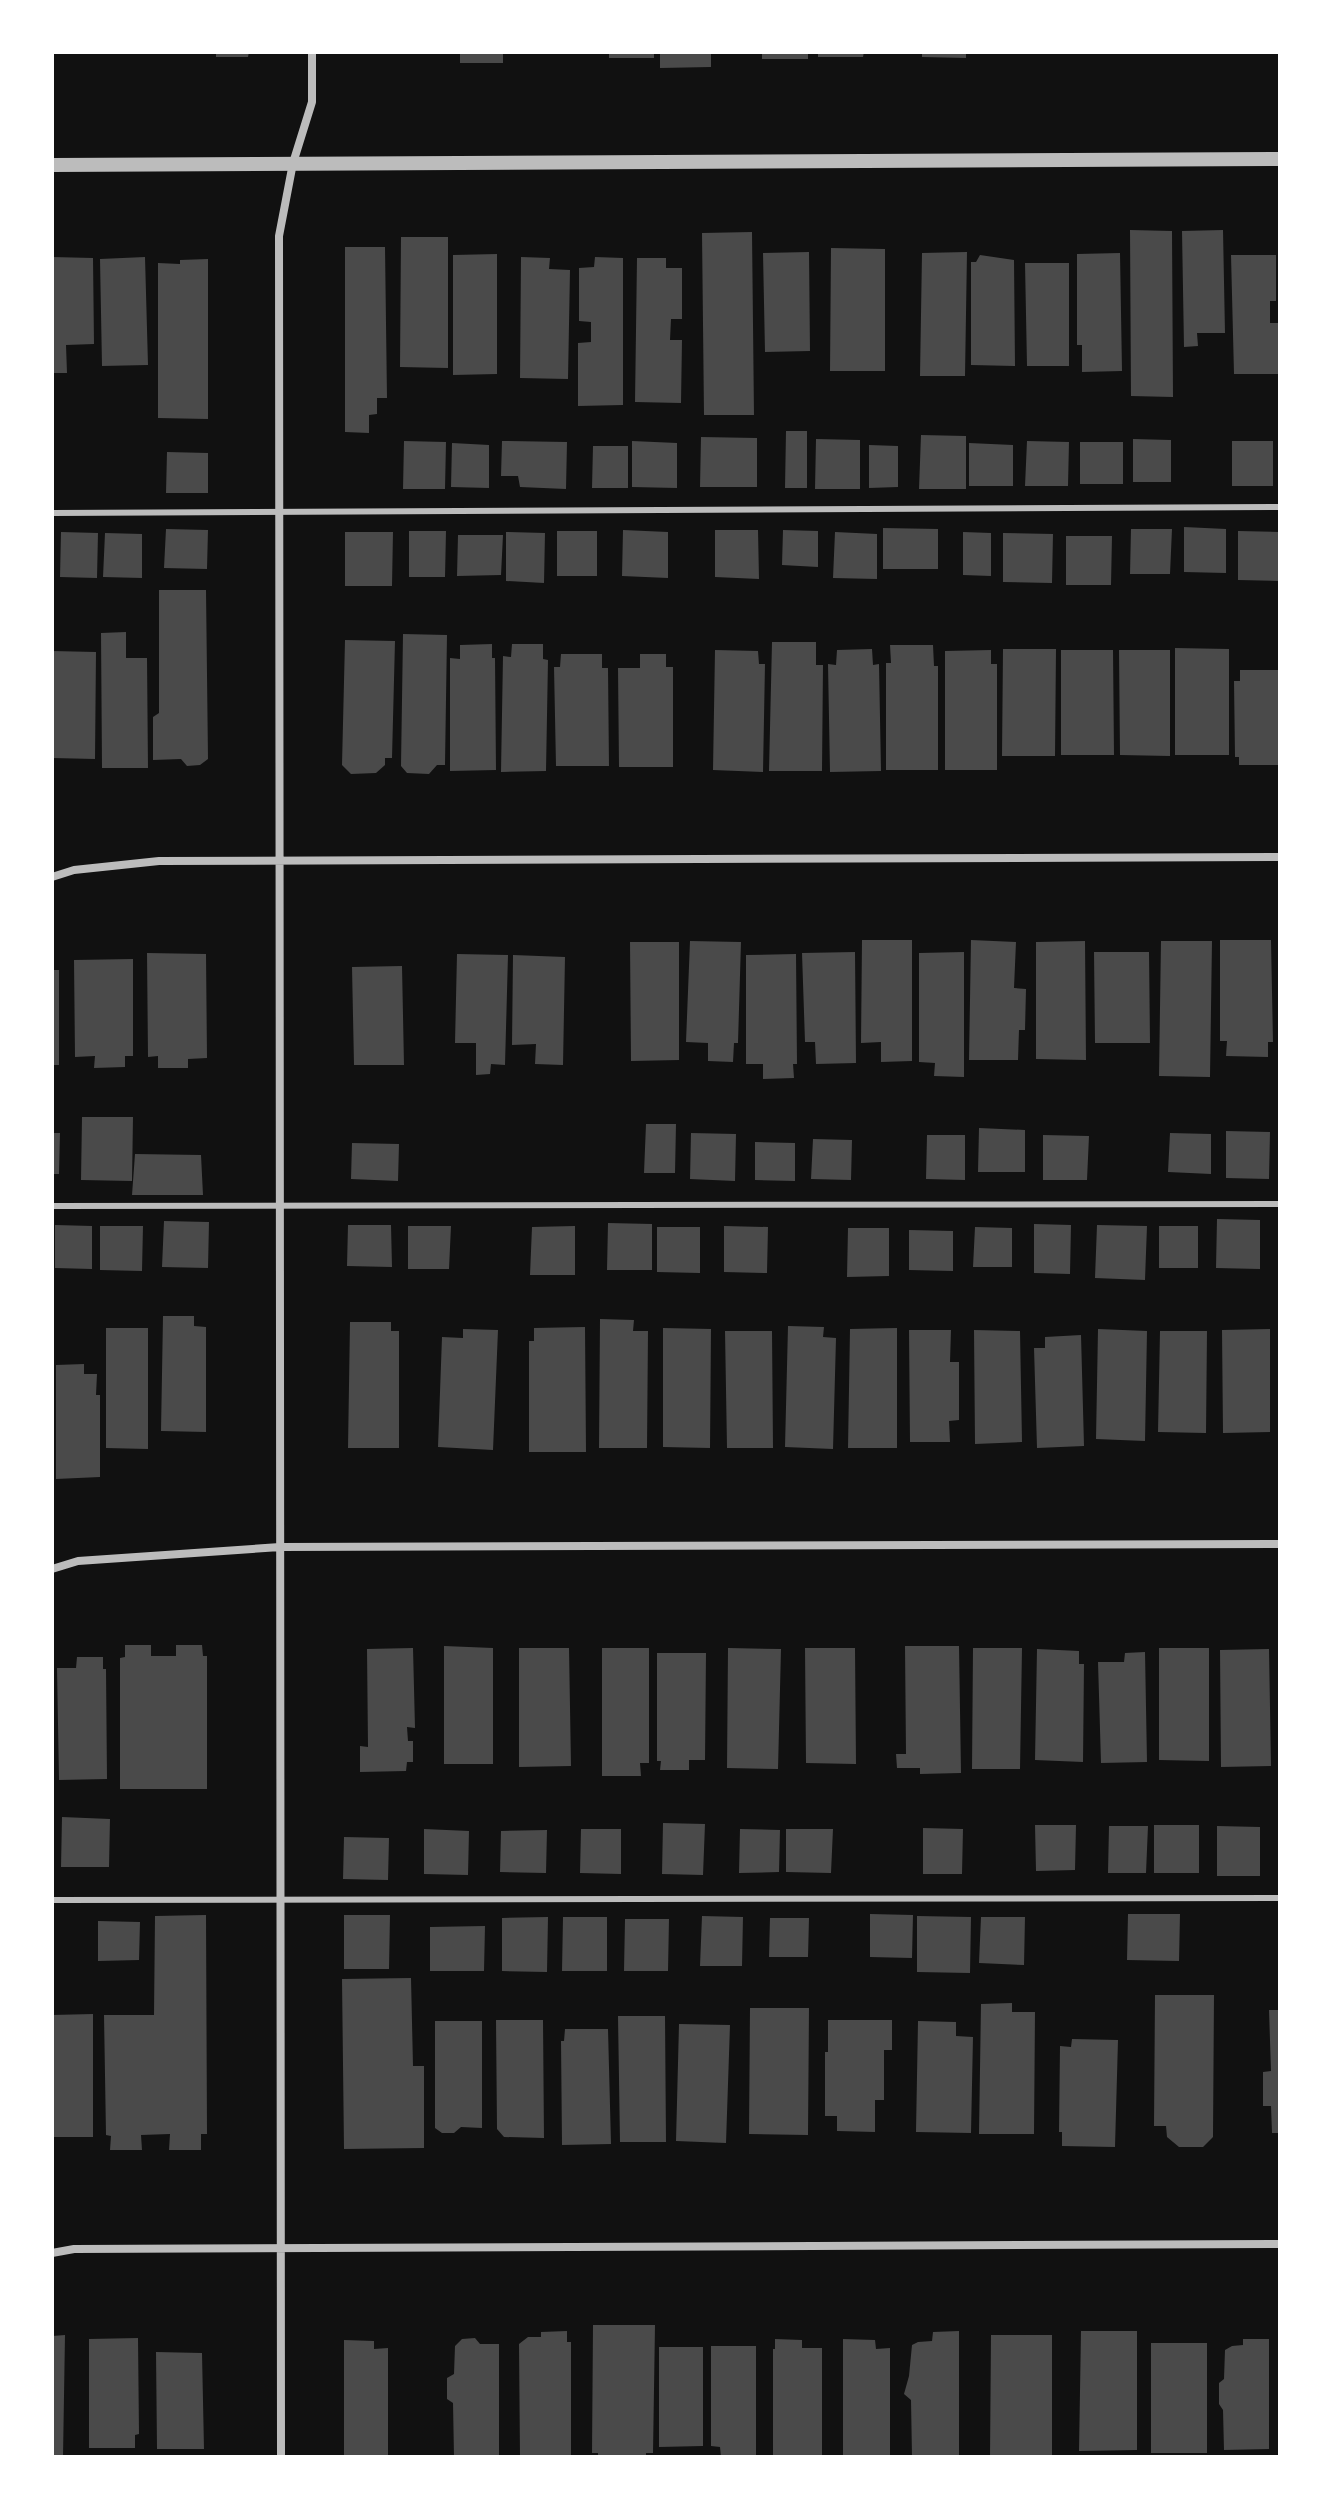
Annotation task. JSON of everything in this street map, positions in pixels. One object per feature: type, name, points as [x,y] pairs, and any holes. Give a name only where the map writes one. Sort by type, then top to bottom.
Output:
[{"type":"street","points":[[281,2457],[279,236],[293,163],[312,102],[312,52]]},
{"type":"street","points":[[52,165],[1280,159]]},
{"type":"street","points":[[52,877],[74,870],[159,861],[1280,857]]},
{"type":"street","points":[[52,1569],[78,1561],[280,1547],[1280,1544]]},
{"type":"street","points":[[52,2253],[74,2249],[1280,2244]]},
{"type":"lane","points":[[52,513],[1280,507]]},
{"type":"lane","points":[[52,1206],[1280,1204]]},
{"type":"lane","points":[[52,1900],[1280,1898]]},
{"type":"building","points":[[216,52],[249,52],[248,57],[216,57]]},
{"type":"building","points":[[460,52],[503,52],[503,63],[460,63]]},
{"type":"building","points":[[609,52],[654,52],[654,58],[609,58]]},
{"type":"building","points":[[660,52],[711,52],[711,67],[660,68]]},
{"type":"building","points":[[762,52],[808,52],[808,59],[762,59]]},
{"type":"building","points":[[818,52],[864,52],[863,57],[818,57]]},
{"type":"building","points":[[922,52],[966,52],[966,58],[922,57]]},
{"type":"building","points":[[1130,230],[1172,231],[1173,397],[1131,396]]},
{"type":"building","points":[[1223,230],[1225,333],[1197,333],[1198,346],[1184,347],[1182,231]]},
{"type":"building","points":[[752,232],[754,415],[704,415],[702,233]]},
{"type":"building","points":[[401,237],[448,237],[448,368],[400,367]]},
{"type":"building","points":[[345,247],[385,247],[387,398],[377,398],[377,414],[369,415],[369,433],[345,432]]},
{"type":"building","points":[[831,248],[885,249],[885,371],[830,371]]},
{"type":"building","points":[[809,252],[810,351],[765,352],[763,253]]},
{"type":"building","points":[[967,252],[965,376],[920,376],[922,253]]},
{"type":"building","points":[[1120,253],[1122,371],[1082,372],[1082,345],[1077,345],[1077,254]]},
{"type":"building","points":[[497,254],[497,374],[453,375],[453,255]]},
{"type":"building","points":[[980,255],[1014,260],[1015,366],[971,365],[971,262],[976,262]]},
{"type":"building","points":[[1231,255],[1276,255],[1276,301],[1270,301],[1270,323],[1278,323],[1278,374],[1234,374]]},
{"type":"building","points":[[52,257],[93,258],[94,344],[66,345],[67,373],[52,373]]},
{"type":"building","points":[[145,257],[148,365],[102,366],[100,259]]},
{"type":"building","points":[[521,257],[550,258],[549,269],[570,270],[568,379],[520,378]]},
{"type":"building","points":[[595,257],[623,258],[623,405],[578,406],[578,343],[591,342],[591,322],[579,321],[579,268],[594,267]]},
{"type":"building","points":[[637,258],[666,258],[666,268],[682,268],[682,319],[671,319],[670,340],[682,340],[681,403],[635,402]]},
{"type":"building","points":[[208,259],[208,419],[158,418],[158,263],[180,264],[180,260]]},
{"type":"building","points":[[1025,263],[1069,263],[1069,366],[1027,366]]},
{"type":"building","points":[[786,431],[807,431],[807,488],[785,488]]},
{"type":"building","points":[[921,435],[966,436],[966,489],[919,489]]},
{"type":"building","points":[[701,437],[757,438],[757,487],[700,487]]},
{"type":"building","points":[[816,439],[860,440],[860,489],[815,489]]},
{"type":"building","points":[[1133,439],[1171,440],[1171,482],[1133,482]]},
{"type":"building","points":[[404,441],[446,442],[445,489],[403,489]]},
{"type":"building","points":[[502,441],[567,442],[566,489],[520,487],[518,476],[501,476]]},
{"type":"building","points":[[632,441],[677,443],[677,488],[632,487]]},
{"type":"building","points":[[1027,441],[1069,442],[1068,486],[1025,486]]},
{"type":"building","points":[[1232,441],[1273,441],[1273,486],[1232,486]]},
{"type":"building","points":[[1080,442],[1123,442],[1123,484],[1080,484]]},
{"type":"building","points":[[452,443],[489,445],[489,488],[451,487]]},
{"type":"building","points":[[969,443],[1013,445],[1013,486],[969,486]]},
{"type":"building","points":[[869,445],[898,446],[898,487],[869,488]]},
{"type":"building","points":[[593,446],[628,446],[628,488],[592,488]]},
{"type":"building","points":[[167,452],[208,453],[208,493],[166,493]]},
{"type":"building","points":[[1184,527],[1226,529],[1226,573],[1184,572]]},
{"type":"building","points":[[883,528],[938,529],[938,569],[883,569]]},
{"type":"building","points":[[166,529],[208,530],[207,569],[164,568]]},
{"type":"building","points":[[1131,529],[1172,529],[1170,574],[1130,574]]},
{"type":"building","points":[[623,530],[668,532],[668,578],[622,576]]},
{"type":"building","points":[[715,530],[758,530],[759,579],[715,577]]},
{"type":"building","points":[[783,530],[818,531],[818,567],[782,565]]},
{"type":"building","points":[[409,531],[446,531],[445,577],[409,577]]},
{"type":"building","points":[[557,531],[597,531],[597,576],[557,576]]},
{"type":"building","points":[[1238,531],[1280,532],[1279,581],[1238,580]]},
{"type":"building","points":[[61,532],[98,533],[97,578],[60,577]]},
{"type":"building","points":[[345,532],[393,532],[392,586],[345,586]]},
{"type":"building","points":[[506,532],[545,533],[544,583],[506,581]]},
{"type":"building","points":[[835,532],[877,534],[877,579],[833,578]]},
{"type":"building","points":[[963,532],[991,533],[991,576],[963,575]]},
{"type":"building","points":[[105,533],[142,534],[142,578],[103,577]]},
{"type":"building","points":[[1003,533],[1053,534],[1052,583],[1003,582]]},
{"type":"building","points":[[458,535],[503,535],[501,575],[457,576]]},
{"type":"building","points":[[1066,536],[1112,536],[1111,585],[1066,585]]},
{"type":"building","points":[[159,590],[206,590],[208,759],[200,765],[187,766],[181,759],[153,760],[153,717],[159,713]]},
{"type":"building","points":[[126,632],[126,658],[147,658],[148,768],[102,768],[101,633]]},
{"type":"building","points":[[403,634],[447,635],[445,765],[437,765],[429,774],[407,773],[401,766]]},
{"type":"building","points":[[345,640],[395,641],[392,758],[385,758],[385,765],[376,773],[351,774],[342,765]]},
{"type":"building","points":[[772,642],[816,642],[816,665],[823,665],[822,771],[769,771]]},
{"type":"building","points":[[492,644],[492,658],[495,658],[496,770],[450,771],[450,658],[460,659],[460,645]]},
{"type":"building","points":[[512,644],[543,644],[543,659],[548,660],[546,771],[501,772],[503,656],[511,657]]},
{"type":"building","points":[[890,645],[933,645],[934,666],[938,666],[938,770],[886,770],[886,663],[891,663]]},
{"type":"building","points":[[1175,648],[1229,649],[1229,755],[1175,755]]},
{"type":"building","points":[[872,649],[873,665],[879,664],[881,771],[830,772],[828,664],[836,665],[837,650]]},
{"type":"building","points":[[1003,649],[1056,649],[1055,756],[1002,756]]},
{"type":"building","points":[[715,650],[758,651],[759,664],[765,664],[763,772],[713,770]]},
{"type":"building","points":[[991,650],[991,664],[997,664],[997,770],[945,770],[945,651]]},
{"type":"building","points":[[1061,650],[1113,650],[1114,755],[1061,755]]},
{"type":"building","points":[[1119,650],[1170,650],[1170,756],[1120,755]]},
{"type":"building","points":[[52,651],[96,652],[95,759],[52,758]]},
{"type":"building","points":[[561,654],[602,654],[602,668],[608,668],[609,766],[556,766],[554,667],[560,667]]},
{"type":"building","points":[[640,654],[666,654],[666,667],[673,667],[673,767],[619,767],[618,668],[640,668]]},
{"type":"building","points":[[1240,670],[1280,670],[1280,765],[1239,765],[1239,757],[1235,757],[1234,681],[1240,681]]},
{"type":"building","points":[[862,940],[912,940],[912,1061],[881,1062],[881,1042],[861,1043]]},
{"type":"building","points":[[971,940],[1016,942],[1014,988],[1026,989],[1025,1030],[1019,1030],[1018,1060],[969,1060]]},
{"type":"building","points":[[1220,940],[1271,940],[1273,1042],[1268,1042],[1268,1057],[1226,1056],[1227,1041],[1220,1041]]},
{"type":"building","points":[[690,941],[741,942],[738,1043],[734,1043],[733,1062],[708,1061],[708,1043],[686,1042]]},
{"type":"building","points":[[1085,941],[1086,1060],[1036,1059],[1036,942]]},
{"type":"building","points":[[1161,941],[1212,941],[1210,1077],[1159,1076]]},
{"type":"building","points":[[630,942],[679,942],[679,1060],[631,1061]]},
{"type":"building","points":[[855,952],[856,1063],[816,1064],[815,1042],[805,1042],[802,953]]},
{"type":"building","points":[[964,952],[964,1077],[934,1076],[935,1063],[919,1062],[919,953]]},
{"type":"building","points":[[1094,952],[1149,952],[1150,1043],[1095,1043]]},
{"type":"building","points":[[147,953],[206,954],[207,1058],[188,1059],[188,1068],[158,1068],[158,1056],[148,1057]]},
{"type":"building","points":[[457,954],[508,955],[505,1065],[491,1064],[490,1074],[476,1075],[476,1043],[455,1043]]},
{"type":"building","points":[[796,954],[797,1064],[793,1064],[794,1078],[763,1079],[763,1064],[746,1064],[746,955]]},
{"type":"building","points":[[513,955],[565,957],[563,1065],[535,1064],[536,1044],[512,1045]]},
{"type":"building","points":[[133,959],[133,1056],[125,1056],[125,1067],[94,1068],[95,1056],[75,1057],[74,960]]},
{"type":"building","points":[[402,966],[404,1065],[354,1065],[352,967]]},
{"type":"building","points":[[52,970],[59,970],[59,1065],[52,1065]]},
{"type":"building","points":[[82,1117],[133,1117],[132,1181],[81,1180]]},
{"type":"building","points":[[646,1124],[676,1124],[675,1173],[644,1173]]},
{"type":"building","points":[[979,1128],[1025,1130],[1025,1172],[978,1172]]},
{"type":"building","points":[[1226,1131],[1270,1132],[1269,1179],[1226,1178]]},
{"type":"building","points":[[52,1133],[60,1133],[59,1174],[52,1174]]},
{"type":"building","points":[[691,1133],[736,1134],[735,1181],[690,1179]]},
{"type":"building","points":[[1170,1133],[1211,1134],[1211,1174],[1168,1172]]},
{"type":"building","points":[[927,1135],[965,1135],[965,1180],[926,1179]]},
{"type":"building","points":[[1043,1135],[1089,1136],[1087,1180],[1043,1180]]},
{"type":"building","points":[[813,1139],[852,1140],[851,1180],[811,1179]]},
{"type":"building","points":[[755,1142],[795,1143],[795,1181],[755,1180]]},
{"type":"building","points":[[352,1143],[399,1144],[398,1181],[351,1179]]},
{"type":"building","points":[[135,1154],[201,1155],[203,1195],[132,1195]]},
{"type":"building","points":[[1217,1219],[1260,1220],[1260,1269],[1216,1268]]},
{"type":"building","points":[[164,1221],[209,1222],[208,1268],[162,1267]]},
{"type":"building","points":[[608,1223],[652,1224],[652,1270],[607,1270]]},
{"type":"building","points":[[1034,1224],[1071,1225],[1070,1274],[1034,1273]]},
{"type":"building","points":[[55,1225],[92,1226],[92,1269],[55,1268]]},
{"type":"building","points":[[348,1225],[391,1225],[392,1267],[347,1266]]},
{"type":"building","points":[[1097,1225],[1147,1226],[1145,1280],[1095,1278]]},
{"type":"building","points":[[100,1226],[143,1226],[142,1271],[100,1270]]},
{"type":"building","points":[[408,1226],[451,1226],[449,1269],[408,1269]]},
{"type":"building","points":[[575,1226],[575,1275],[530,1275],[532,1227]]},
{"type":"building","points":[[724,1226],[768,1227],[767,1273],[724,1272]]},
{"type":"building","points":[[1159,1226],[1198,1226],[1198,1268],[1159,1268]]},
{"type":"building","points":[[657,1227],[700,1227],[700,1273],[657,1272]]},
{"type":"building","points":[[975,1227],[1012,1228],[1012,1267],[973,1267]]},
{"type":"building","points":[[848,1228],[889,1228],[889,1276],[847,1277]]},
{"type":"building","points":[[909,1230],[953,1231],[953,1271],[909,1270]]},
{"type":"building","points":[[163,1316],[194,1316],[194,1326],[206,1327],[206,1432],[161,1431]]},
{"type":"building","points":[[600,1319],[634,1320],[633,1331],[648,1331],[647,1448],[599,1448]]},
{"type":"building","points":[[350,1322],[391,1322],[391,1331],[399,1331],[399,1448],[348,1448]]},
{"type":"building","points":[[788,1326],[824,1327],[823,1337],[836,1338],[833,1449],[785,1447]]},
{"type":"building","points":[[585,1327],[586,1452],[529,1452],[529,1341],[534,1341],[534,1328]]},
{"type":"building","points":[[106,1328],[148,1328],[148,1449],[106,1448]]},
{"type":"building","points":[[663,1328],[711,1329],[710,1448],[663,1447]]},
{"type":"building","points":[[897,1328],[897,1448],[848,1448],[850,1329]]},
{"type":"building","points":[[463,1329],[498,1330],[493,1450],[438,1447],[442,1337],[463,1338]]},
{"type":"building","points":[[1098,1329],[1147,1331],[1145,1441],[1096,1439]]},
{"type":"building","points":[[1270,1329],[1270,1432],[1223,1433],[1222,1330]]},
{"type":"building","points":[[909,1330],[951,1330],[950,1362],[959,1362],[959,1420],[949,1421],[950,1442],[910,1442]]},
{"type":"building","points":[[974,1330],[1020,1331],[1022,1442],[975,1444]]},
{"type":"building","points":[[725,1331],[772,1331],[773,1448],[727,1448]]},
{"type":"building","points":[[1160,1331],[1207,1331],[1206,1433],[1158,1432]]},
{"type":"building","points":[[1081,1335],[1084,1446],[1037,1448],[1034,1348],[1045,1348],[1045,1337]]},
{"type":"building","points":[[84,1364],[84,1374],[97,1374],[96,1395],[100,1395],[100,1477],[56,1479],[56,1365]]},
{"type":"building","points":[[125,1645],[151,1645],[151,1656],[176,1656],[176,1645],[202,1645],[203,1656],[207,1656],[207,1789],[120,1789],[120,1658],[125,1657]]},
{"type":"building","points":[[444,1646],[493,1648],[493,1764],[444,1764]]},
{"type":"building","points":[[905,1646],[959,1646],[961,1773],[920,1774],[920,1768],[897,1768],[896,1754],[906,1754]]},
{"type":"building","points":[[413,1648],[415,1728],[407,1727],[408,1741],[413,1741],[413,1762],[407,1762],[406,1771],[360,1772],[360,1746],[368,1747],[367,1649]]},
{"type":"building","points":[[519,1648],[569,1648],[571,1766],[519,1767]]},
{"type":"building","points":[[602,1648],[649,1648],[649,1763],[640,1763],[641,1776],[602,1776]]},
{"type":"building","points":[[728,1648],[781,1649],[778,1769],[727,1768]]},
{"type":"building","points":[[805,1648],[855,1648],[856,1764],[806,1763]]},
{"type":"building","points":[[973,1648],[1022,1648],[1020,1769],[972,1769]]},
{"type":"building","points":[[1159,1648],[1209,1648],[1209,1761],[1159,1760]]},
{"type":"building","points":[[1037,1649],[1079,1651],[1079,1664],[1084,1664],[1083,1762],[1035,1760]]},
{"type":"building","points":[[1269,1649],[1271,1766],[1221,1767],[1220,1650]]},
{"type":"building","points":[[1145,1652],[1147,1762],[1101,1763],[1098,1662],[1124,1662],[1125,1653]]},
{"type":"building","points":[[657,1653],[706,1653],[705,1760],[689,1760],[689,1770],[660,1770],[661,1761],[657,1761]]},
{"type":"building","points":[[77,1657],[103,1657],[103,1669],[106,1669],[107,1779],[59,1780],[57,1668],[76,1668]]},
{"type":"building","points":[[62,1817],[110,1819],[109,1867],[61,1867]]},
{"type":"building","points":[[663,1823],[705,1824],[703,1875],[662,1874]]},
{"type":"building","points":[[1035,1825],[1076,1825],[1075,1870],[1036,1871]]},
{"type":"building","points":[[1154,1825],[1199,1825],[1199,1873],[1154,1873]]},
{"type":"building","points":[[1109,1826],[1148,1826],[1146,1873],[1108,1873]]},
{"type":"building","points":[[1217,1826],[1260,1827],[1260,1876],[1217,1876]]},
{"type":"building","points":[[923,1828],[963,1829],[962,1874],[923,1874]]},
{"type":"building","points":[[424,1829],[469,1831],[468,1875],[424,1874]]},
{"type":"building","points":[[581,1829],[621,1829],[621,1874],[580,1873]]},
{"type":"building","points":[[740,1829],[780,1830],[779,1872],[739,1873]]},
{"type":"building","points":[[786,1829],[833,1829],[831,1873],[786,1872]]},
{"type":"building","points":[[547,1830],[546,1873],[500,1872],[501,1831]]},
{"type":"building","points":[[344,1837],[389,1838],[388,1880],[343,1879]]},
{"type":"building","points":[[870,1914],[913,1915],[912,1958],[870,1957]]},
{"type":"building","points":[[1128,1914],[1180,1914],[1179,1961],[1127,1960]]},
{"type":"building","points":[[206,1915],[207,2134],[201,2134],[201,2150],[169,2150],[170,2134],[141,2135],[142,2150],[110,2150],[111,2136],[106,2135],[104,2015],[154,2015],[155,1916]]},
{"type":"building","points":[[344,1915],[390,1915],[389,1969],[344,1969]]},
{"type":"building","points":[[702,1916],[743,1917],[742,1966],[700,1966]]},
{"type":"building","points":[[917,1916],[971,1917],[970,1973],[917,1972]]},
{"type":"building","points":[[548,1917],[547,1972],[502,1971],[502,1918]]},
{"type":"building","points":[[563,1917],[607,1917],[607,1971],[562,1971]]},
{"type":"building","points":[[981,1917],[1025,1917],[1024,1965],[979,1963]]},
{"type":"building","points":[[770,1918],[809,1918],[808,1957],[769,1957]]},
{"type":"building","points":[[625,1919],[669,1919],[668,1971],[624,1971]]},
{"type":"building","points":[[98,1921],[140,1922],[139,1960],[98,1961]]},
{"type":"building","points":[[485,1926],[484,1971],[430,1971],[430,1927]]},
{"type":"building","points":[[411,1978],[413,2066],[424,2066],[424,2148],[344,2149],[342,1979]]},
{"type":"building","points":[[1155,1995],[1214,1995],[1213,2137],[1203,2147],[1179,2147],[1167,2137],[1166,2126],[1154,2126]]},
{"type":"building","points":[[1012,2003],[1012,2012],[1035,2012],[1034,2134],[979,2134],[981,2004]]},
{"type":"building","points":[[750,2008],[809,2008],[808,2135],[749,2134]]},
{"type":"building","points":[[1269,2010],[1280,2010],[1280,2133],[1272,2133],[1271,2106],[1263,2106],[1263,2072],[1271,2071]]},
{"type":"building","points":[[93,2014],[93,2137],[52,2137],[52,2015]]},
{"type":"building","points":[[618,2016],[665,2016],[666,2142],[620,2142]]},
{"type":"building","points":[[496,2020],[543,2020],[544,2138],[504,2137],[497,2129]]},
{"type":"building","points":[[828,2020],[892,2020],[892,2050],[884,2050],[884,2100],[875,2100],[875,2132],[837,2131],[837,2116],[825,2116]]},
{"type":"building","points":[[435,2021],[482,2021],[482,2128],[461,2127],[454,2133],[442,2133],[435,2128]]},
{"type":"building","points":[[918,2021],[956,2022],[956,2036],[973,2037],[971,2133],[916,2132]]},
{"type":"building","points":[[679,2024],[730,2025],[726,2143],[676,2141]]},
{"type":"building","points":[[565,2029],[608,2029],[611,2144],[562,2145],[561,2041],[564,2041]]},
{"type":"building","points":[[1072,2039],[1118,2040],[1115,2147],[1062,2146],[1062,2132],[1059,2132],[1060,2046],[1071,2047]]},
{"type":"building","points":[[593,2325],[655,2325],[653,2453],[646,2453],[646,2457],[598,2457],[598,2453],[592,2453]]},
{"type":"building","points":[[567,2331],[567,2342],[571,2342],[571,2457],[520,2457],[519,2344],[528,2337],[541,2337],[541,2332]]},
{"type":"building","points":[[959,2331],[959,2457],[912,2457],[911,2400],[904,2394],[912,2345],[932,2341],[933,2332]]},
{"type":"building","points":[[1081,2331],[1137,2331],[1137,2450],[1079,2451]]},
{"type":"building","points":[[65,2335],[63,2457],[52,2457],[52,2336]]},
{"type":"building","points":[[991,2335],[1052,2335],[1052,2457],[990,2457]]},
{"type":"building","points":[[138,2338],[139,2434],[135,2435],[135,2448],[89,2448],[89,2339]]},
{"type":"building","points":[[475,2338],[480,2344],[499,2344],[499,2457],[454,2457],[453,2403],[447,2399],[447,2378],[454,2374],[455,2346],[462,2339]]},
{"type":"building","points":[[775,2339],[802,2340],[802,2348],[822,2348],[822,2457],[773,2457]]},
{"type":"building","points":[[843,2339],[875,2340],[876,2349],[890,2348],[890,2455],[843,2455]]},
{"type":"building","points":[[1243,2339],[1269,2339],[1269,2449],[1224,2450],[1219,2383],[1224,2379],[1225,2350],[1243,2345]]},
{"type":"building","points":[[344,2340],[374,2341],[374,2349],[388,2348],[388,2457],[344,2457]]},
{"type":"building","points":[[1151,2343],[1207,2343],[1207,2453],[1151,2453]]},
{"type":"building","points":[[711,2346],[756,2346],[756,2457],[721,2457],[720,2447],[711,2446]]},
{"type":"building","points":[[659,2347],[703,2347],[703,2446],[659,2447]]},
{"type":"building","points":[[156,2352],[202,2353],[204,2449],[157,2449]]}]
